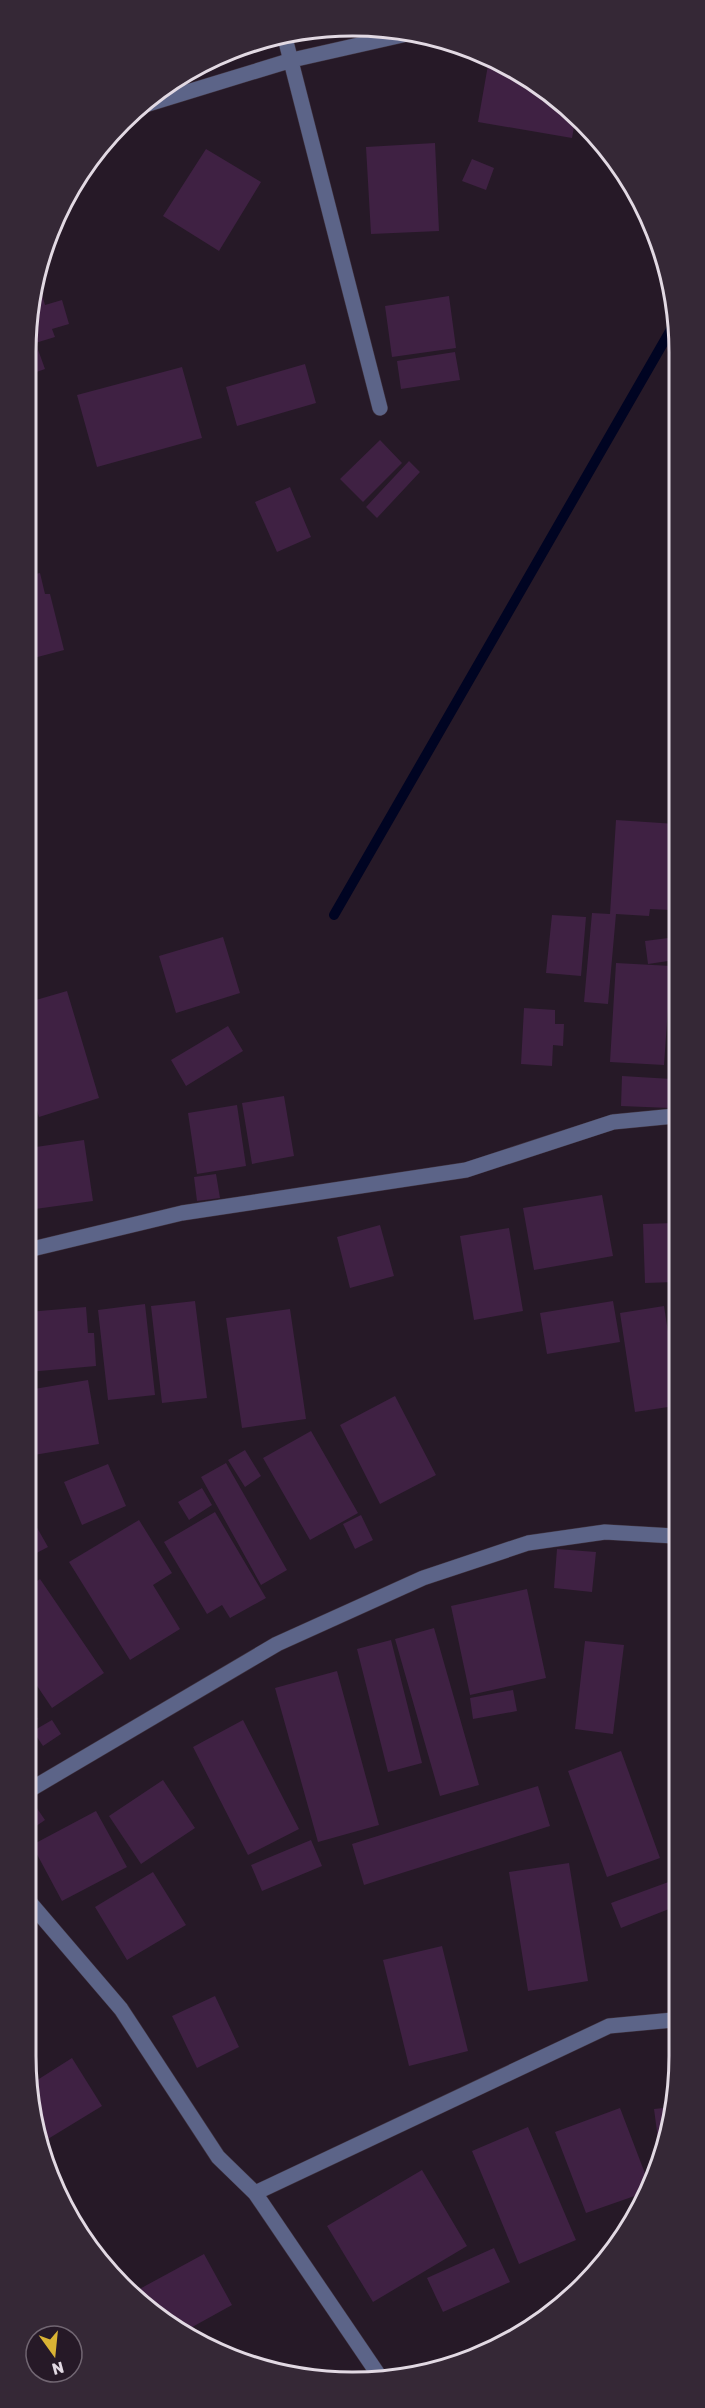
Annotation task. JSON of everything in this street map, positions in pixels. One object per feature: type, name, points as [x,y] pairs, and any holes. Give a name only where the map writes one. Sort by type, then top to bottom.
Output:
[{"type":"street","points":[[162,100],[292,60],[388,38]]},
{"type":"street","points":[[287,43],[380,408]]},
{"type":"street","points":[[36,1248],[182,1213],[466,1170],[613,1122],[669,1117]]},
{"type":"street","points":[[36,1786],[278,1644],[423,1578],[528,1543],[605,1532],[669,1536]]},
{"type":"street","points":[[36,1910],[121,2009],[218,2157],[255,2193],[376,2371]]},
{"type":"street","points":[[255,2193],[609,2026],[669,2020]]},
{"type":"building","points":[[488,67],[528,89],[574,127],[572,138],[478,122]]},
{"type":"building","points":[[435,143],[439,231],[371,234],[366,147]]},
{"type":"building","points":[[206,149],[261,182],[219,251],[163,216]]},
{"type":"building","points":[[472,159],[494,168],[486,190],[462,181]]},
{"type":"building","points":[[42,294],[45,305],[62,300],[69,324],[52,329],[55,337],[36,343],[39,311]]},
{"type":"building","points":[[449,296],[456,348],[392,357],[385,306]]},
{"type":"building","points":[[36,345],[45,369],[36,372]]},
{"type":"building","points":[[455,352],[460,380],[401,389],[397,361]]},
{"type":"building","points":[[305,364],[316,403],[237,426],[226,387]]},
{"type":"building","points":[[182,367],[202,438],[97,467],[77,395]]},
{"type":"building","points":[[380,440],[402,463],[363,502],[340,479]]},
{"type":"building","points":[[409,461],[420,472],[377,518],[366,507]]},
{"type":"building","points":[[290,487],[311,537],[277,552],[255,502]]},
{"type":"building","points":[[40,573],[45,594],[50,594],[64,650],[36,657],[36,574]]},
{"type":"building","points":[[616,820],[669,824],[669,910],[650,909],[649,916],[616,914],[608,1004],[584,1002],[592,913],[610,914]]},
{"type":"building","points":[[552,915],[586,917],[581,976],[546,973]]},
{"type":"building","points":[[223,937],[240,993],[176,1013],[159,956]]},
{"type":"building","points":[[669,938],[669,961],[648,964],[645,941]]},
{"type":"building","points":[[616,963],[669,966],[664,1065],[610,1062]]},
{"type":"building","points":[[67,991],[99,1098],[39,1117],[36,1107],[36,1000]]},
{"type":"building","points":[[524,1008],[555,1010],[555,1024],[564,1024],[563,1046],[553,1045],[552,1066],[521,1064]]},
{"type":"building","points":[[228,1026],[243,1051],[186,1086],[171,1060]]},
{"type":"building","points":[[622,1076],[669,1079],[669,1108],[621,1106]]},
{"type":"building","points":[[284,1096],[294,1156],[252,1164],[242,1103]]},
{"type":"building","points":[[237,1105],[246,1166],[197,1174],[188,1113]]},
{"type":"building","points":[[84,1140],[93,1201],[36,1209],[36,1147]]},
{"type":"building","points":[[216,1174],[220,1198],[197,1201],[194,1177]]},
{"type":"building","points":[[602,1195],[613,1256],[534,1270],[523,1208]]},
{"type":"building","points":[[669,1223],[669,1282],[645,1283],[643,1224]]},
{"type":"building","points":[[380,1225],[394,1276],[350,1288],[337,1237]]},
{"type":"building","points":[[509,1228],[523,1311],[474,1320],[460,1236]]},
{"type":"building","points":[[195,1301],[207,1398],[162,1403],[151,1306]]},
{"type":"building","points":[[613,1301],[620,1342],[547,1354],[540,1313]]},
{"type":"building","points":[[145,1304],[155,1395],[108,1400],[98,1310]]},
{"type":"building","points":[[664,1306],[669,1338],[669,1407],[635,1412],[620,1313]]},
{"type":"building","points":[[86,1307],[88,1333],[94,1333],[96,1366],[36,1371],[36,1311]]},
{"type":"building","points":[[290,1309],[306,1419],[242,1428],[226,1318]]},
{"type":"building","points":[[88,1380],[99,1444],[36,1455],[36,1389]]},
{"type":"building","points":[[395,1396],[436,1475],[380,1504],[340,1425]]},
{"type":"building","points":[[311,1431],[358,1513],[310,1540],[263,1458]]},
{"type":"building","points":[[245,1450],[261,1476],[245,1487],[228,1460]]},
{"type":"building","points":[[226,1463],[287,1570],[261,1585],[201,1477]]},
{"type":"building","points":[[108,1464],[126,1506],[82,1525],[64,1482]]},
{"type":"building","points":[[202,1488],[212,1505],[189,1520],[178,1502]]},
{"type":"building","points":[[215,1512],[266,1598],[230,1618],[222,1605],[207,1614],[164,1542]]},
{"type":"building","points":[[361,1515],[373,1540],[355,1549],[343,1524]]},
{"type":"building","points":[[139,1520],[172,1573],[153,1585],[180,1629],[130,1660],[69,1562]]},
{"type":"building","points":[[36,1526],[48,1547],[36,1553]]},
{"type":"building","points":[[557,1549],[596,1552],[592,1592],[554,1588]]},
{"type":"building","points":[[40,1579],[104,1673],[52,1708],[36,1684],[36,1582]]},
{"type":"building","points":[[527,1589],[546,1678],[470,1695],[451,1606]]},
{"type":"building","points":[[434,1628],[479,1785],[440,1796],[395,1639]]},
{"type":"building","points":[[391,1640],[422,1763],[388,1772],[357,1649]]},
{"type":"building","points":[[585,1641],[624,1645],[613,1734],[575,1729]]},
{"type":"building","points":[[337,1671],[379,1825],[318,1842],[275,1688]]},
{"type":"building","points":[[513,1690],[517,1711],[473,1719],[470,1698]]},
{"type":"building","points":[[52,1720],[61,1734],[43,1746],[36,1736],[36,1729]]},
{"type":"building","points":[[243,1720],[299,1829],[248,1855],[193,1747]]},
{"type":"building","points":[[621,1751],[660,1858],[607,1877],[568,1771]]},
{"type":"building","points":[[163,1780],[195,1828],[141,1864],[109,1816]]},
{"type":"building","points":[[538,1786],[550,1826],[364,1885],[352,1844]]},
{"type":"building","points":[[36,1807],[45,1820],[36,1826]]},
{"type":"building","points":[[96,1811],[127,1867],[62,1901],[36,1852],[36,1843]]},
{"type":"building","points":[[311,1840],[322,1866],[262,1891],[251,1865]]},
{"type":"building","points":[[569,1863],[588,1981],[528,1991],[509,1872]]},
{"type":"building","points":[[153,1872],[186,1925],[127,1960],[95,1907]]},
{"type":"building","points":[[669,1882],[669,1909],[621,1928],[611,1903]]},
{"type":"building","points":[[442,1946],[468,2051],[409,2066],[383,1960]]},
{"type":"building","points":[[215,1996],[239,2047],[197,2068],[172,2016]]},
{"type":"building","points":[[72,2058],[102,2106],[48,2139],[37,2080]]},
{"type":"building","points":[[620,2108],[646,2175],[636,2196],[586,2213],[555,2132]]},
{"type":"building","points":[[664,2108],[658,2138],[654,2109]]},
{"type":"building","points":[[528,2127],[576,2240],[519,2264],[472,2151]]},
{"type":"building","points":[[422,2170],[467,2246],[373,2302],[327,2226]]},
{"type":"building","points":[[494,2248],[510,2282],[443,2312],[427,2278]]},
{"type":"building","points":[[204,2254],[232,2305],[191,2328],[160,2307],[140,2289]]},
{"type":"waterway","points":[[334,915],[668,334]]}]
